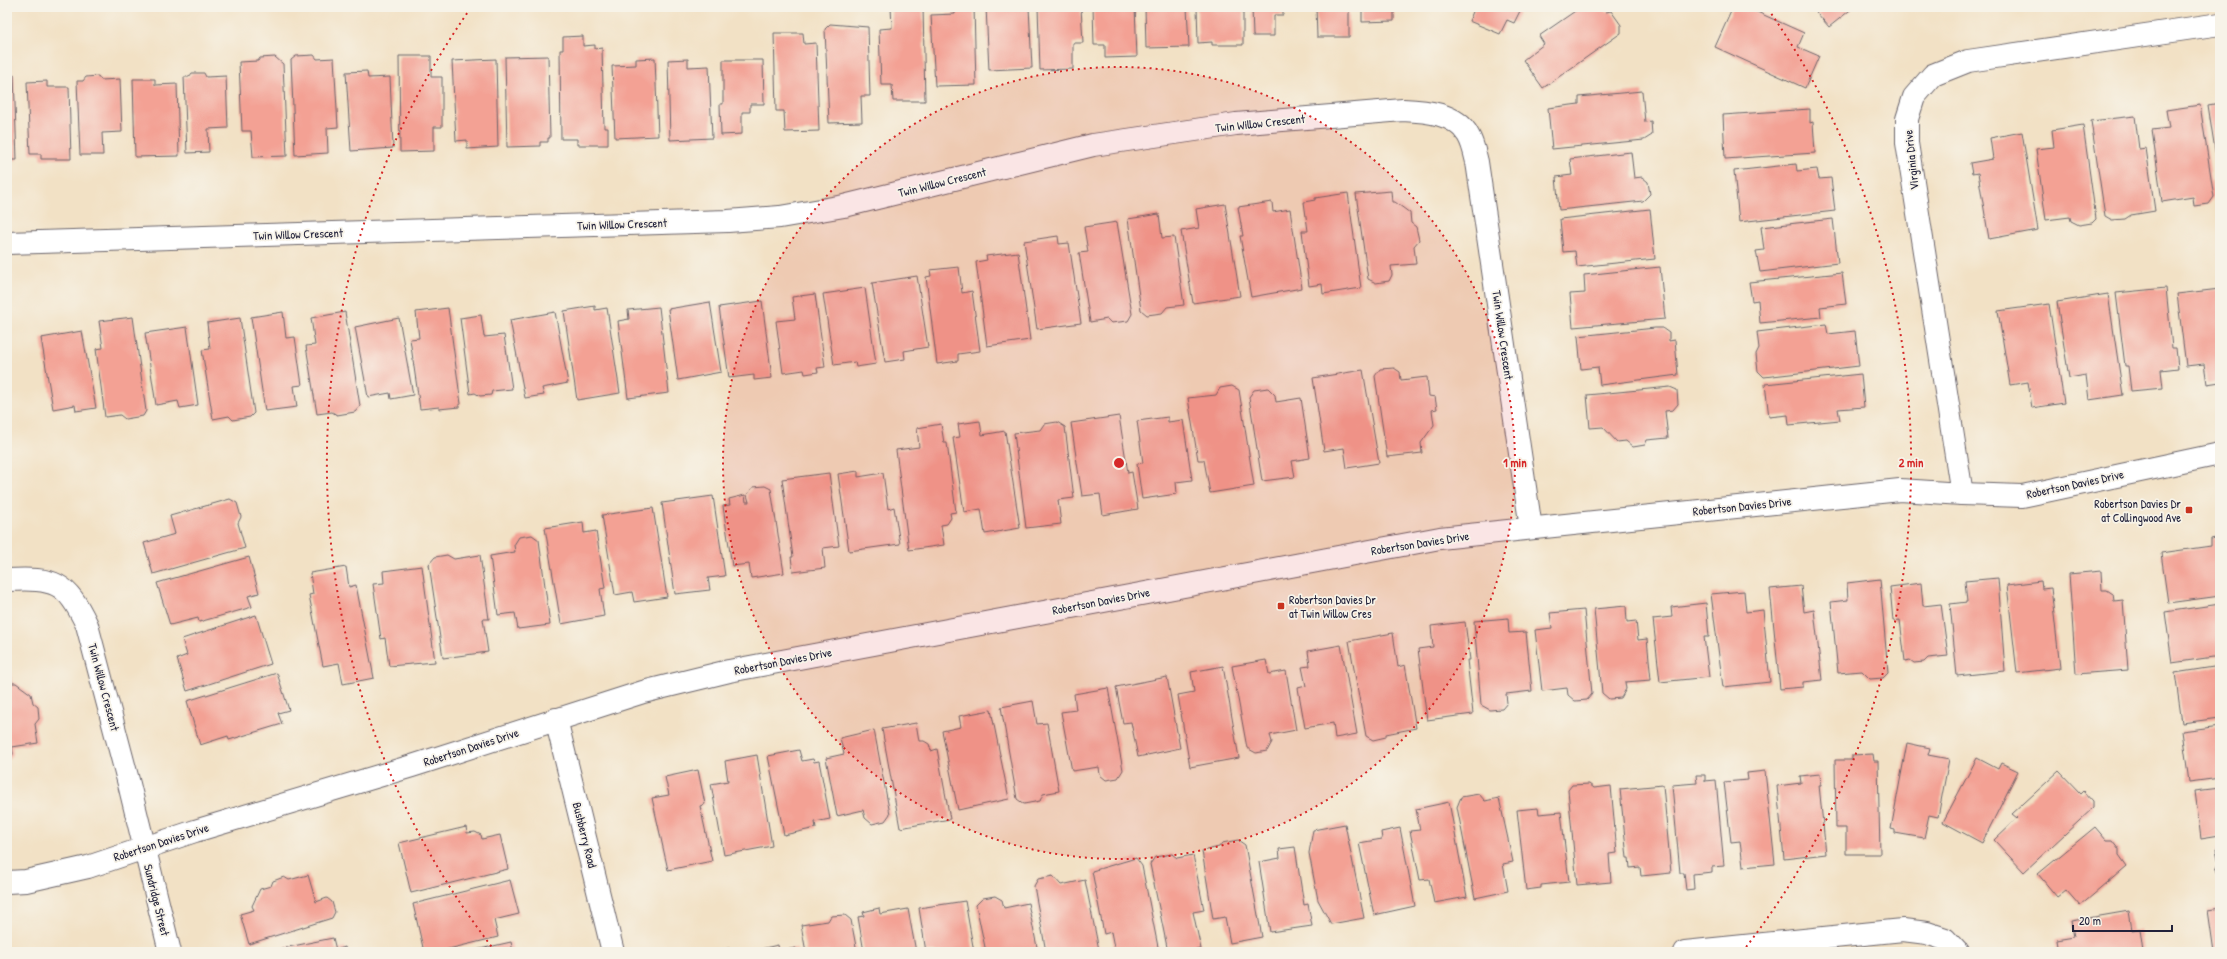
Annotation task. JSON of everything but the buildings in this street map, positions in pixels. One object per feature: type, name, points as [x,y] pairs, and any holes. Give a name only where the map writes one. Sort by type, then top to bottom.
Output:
[{"type":"street","name":"Virginia Drive","points":[[1962,494],[1907,143],[1907,119],[1914,97],[1933,75],[1968,61],[2220,24]]},
{"type":"street","name":"Twin Willow Crescent","points":[[7,243],[720,221],[780,217],[844,206],[1093,145],[1236,124],[1403,110],[1429,111],[1452,120],[1468,134],[1477,162],[1530,528]]},
{"type":"street","name":"Robertson Davies Drive","points":[[7,882],[26,881],[88,867],[195,831],[412,766],[643,692],[729,671],[1440,538],[1900,490],[2022,496],[2220,454]]},
{"type":"street","name":"Twin Willow Crescent","points":[[7,580],[54,582],[67,591],[77,604],[87,625],[145,848]]},
{"type":"street","name":"Bushberry Road","points":[[556,719],[613,952]]},
{"type":"street","name":"Sundridge Street","points":[[145,848],[170,952]]},
{"type":"street","points":[[1685,952],[1903,930],[1927,933],[1946,939],[1957,952]]},
{"type":"place","name":"Robertson Davies Dr at Collingwood Ave","points":[[2189,510]]},
{"type":"place","name":"Robertson Davies Dr at Twin Willow Cres","points":[[1281,606]]}]
